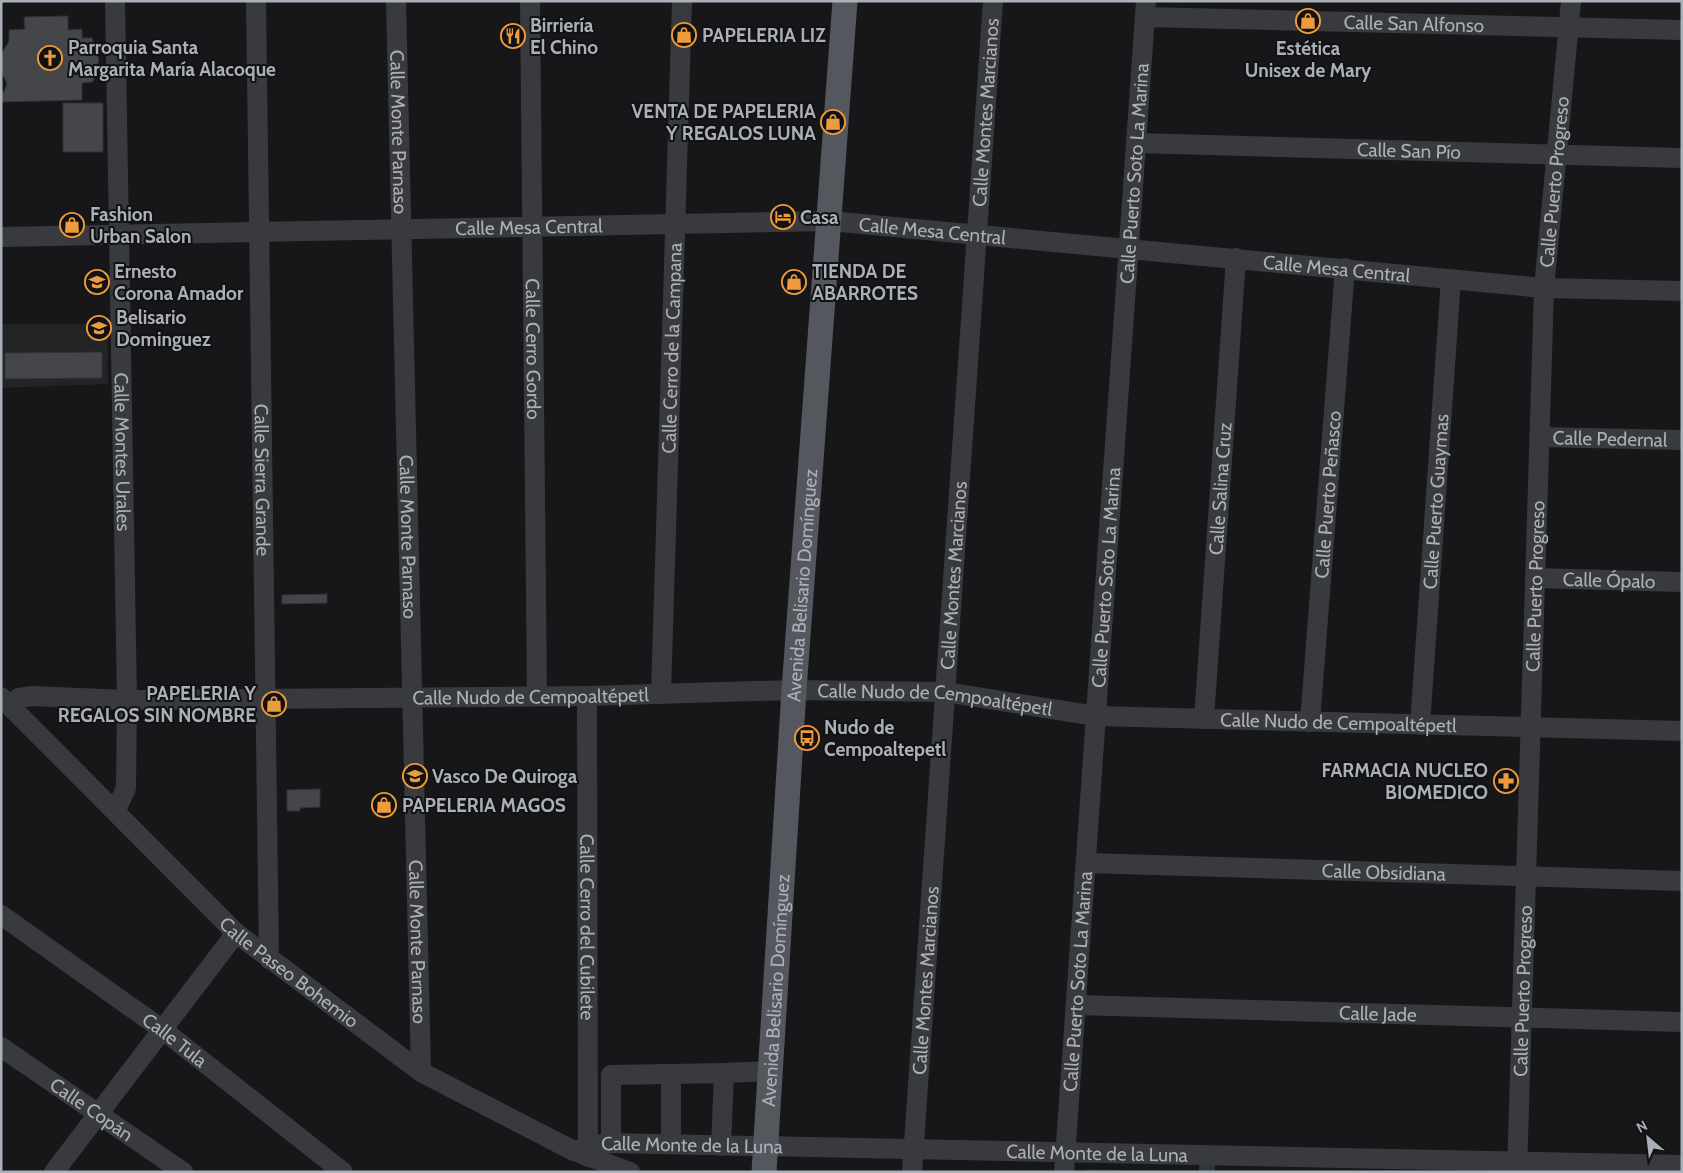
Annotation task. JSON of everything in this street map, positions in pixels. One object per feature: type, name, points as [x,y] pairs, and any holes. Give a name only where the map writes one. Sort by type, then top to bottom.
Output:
[{"type":"main road","name":"Avenida Belisario Domínguez","points":[[764,1172],[794,690],[830,221],[844,1]]},
{"type":"street","name":"Calle Montes Urales","points":[[115,1],[127,700],[126,788],[116,810]]},
{"type":"street","name":"Calle Sierra Grande","points":[[256,1],[269,959]]},
{"type":"street","name":"Calle Monte Parnaso","points":[[396,1],[420,1072]]},
{"type":"street","name":"Calle Cerro Gordo","points":[[530,1],[537,695]]},
{"type":"street","name":"Calle Cerro de la Campana","points":[[661,694],[682,1]]},
{"type":"street","name":"Calle Montes Marcianos","points":[[912,1172],[993,1]]},
{"type":"street","name":"Calle Puerto Progreso","points":[[1517,1167],[1544,288],[1571,1]]},
{"type":"street","name":"Calle San Alfonso","points":[[1146,9],[1682,30]]},
{"type":"street","name":"Calle Puerto Soto La Marina","points":[[1064,1163],[1146,9]]},
{"type":"street","name":"Calle San Pío","points":[[1136,143],[1682,158]]},
{"type":"street","name":"Calle Mesa Central","points":[[1,237],[830,221],[1544,288],[1682,291]]},
{"type":"street","name":"Calle Salina Cruz","points":[[1204,719],[1236,258]]},
{"type":"street","name":"Calle Puerto Peñasco","points":[[1310,722],[1345,268]]},
{"type":"street","name":"Calle Puerto Guaymas","points":[[1420,725],[1451,279]]},
{"type":"street","name":"Calle Pedernal","points":[[1539,437],[1682,440]]},
{"type":"street","name":"Calle Ópalo","points":[[1535,578],[1682,582]]},
{"type":"street","name":"Calle Nudo de Cempoaltépetl","points":[[5,701],[32,696],[127,700],[587,696],[794,690],[945,692],[1096,716],[1682,731]]},
{"type":"street","name":"Calle Cerro del Cubilete","points":[[584,1151],[587,696]]},
{"type":"street","name":"Calle Paseo Bohemio","points":[[5,701],[116,810],[236,933],[269,959],[420,1072],[630,1172]]},
{"type":"street","name":"Calle Obsidiana","points":[[1086,864],[1682,881]]},
{"type":"street","name":"Calle Tula","points":[[1,915],[163,1030],[343,1172]]},
{"type":"street","points":[[54,1172],[236,933]]},
{"type":"street","name":"Calle Jade","points":[[1076,1005],[1682,1022]]},
{"type":"street","name":"Calle Copán","points":[[1,1048],[183,1172]]},
{"type":"street","points":[[611,1143],[612,1075],[771,1071]]},
{"type":"street","points":[[721,1146],[724,1073]]},
{"type":"street","points":[[671,1074],[671,1144]]},
{"type":"street","name":"Calle Monte de la Luna","points":[[584,1151],[611,1143],[913,1150],[1064,1163],[1388,1160],[1517,1167],[1682,1166]]},
{"type":"street","points":[[1370,1172],[1388,1160]]},
{"type":"shaded area","points":[[1,324],[107,324],[108,384],[1,388]]},
{"type":"shaded area","points":[[1086,1169],[1196,1172],[1085,1172]]},
{"type":"building","name":"Parroquia Santa Margarita María Alacoque","points":[[68,16],[68,30],[82,29],[82,38],[92,38],[99,60],[93,82],[82,83],[82,100],[1,102],[1,92],[4,92],[7,83],[1,72],[1,55],[9,41],[9,30],[25,29],[24,17]]},
{"type":"building","points":[[63,103],[103,103],[103,152],[63,152]]},
{"type":"building","points":[[102,352],[102,378],[5,379],[5,353]]},
{"type":"building","points":[[327,594],[327,603],[282,604],[282,595]]},
{"type":"building","points":[[320,789],[320,807],[300,808],[300,811],[287,811],[287,790]]},
{"type":"waterway","points":[[1207,1164],[1207,1172]]},
{"type":"place","name":"Estética Unisex de Mary","points":[[1308,21]]},
{"type":"place","name":"PAPELERIA LIZ","points":[[684,35]]},
{"type":"place","name":"Birriería El Chino","points":[[513,36]]},
{"type":"place","name":"Parroquia Santa Margarita María Alacoque","points":[[50,58]]},
{"type":"place","name":"VENTA DE PAPELERIA Y REGALOS LUNA","points":[[833,122]]},
{"type":"place","name":"Casa","points":[[783,217]]},
{"type":"place","name":"Fashion Urban Salon","points":[[72,225]]},
{"type":"place","name":"Ernesto Corona Amador","points":[[97,282]]},
{"type":"place","name":"TIENDA DE ABARROTES","points":[[794,282]]},
{"type":"place","name":"Belisario Dominguez","points":[[99,328]]},
{"type":"place","name":"PAPELERIA Y REGALOS SIN NOMBRE","points":[[274,704]]},
{"type":"place","name":"Nudo de Cempoaltepetl","points":[[807,738]]},
{"type":"place","name":"Vasco De Quiroga","points":[[415,776]]},
{"type":"place","name":"FARMACIA NUCLEO BIOMEDICO","points":[[1506,781]]},
{"type":"place","name":"PAPELERIA MAGOS","points":[[384,805]]}]
